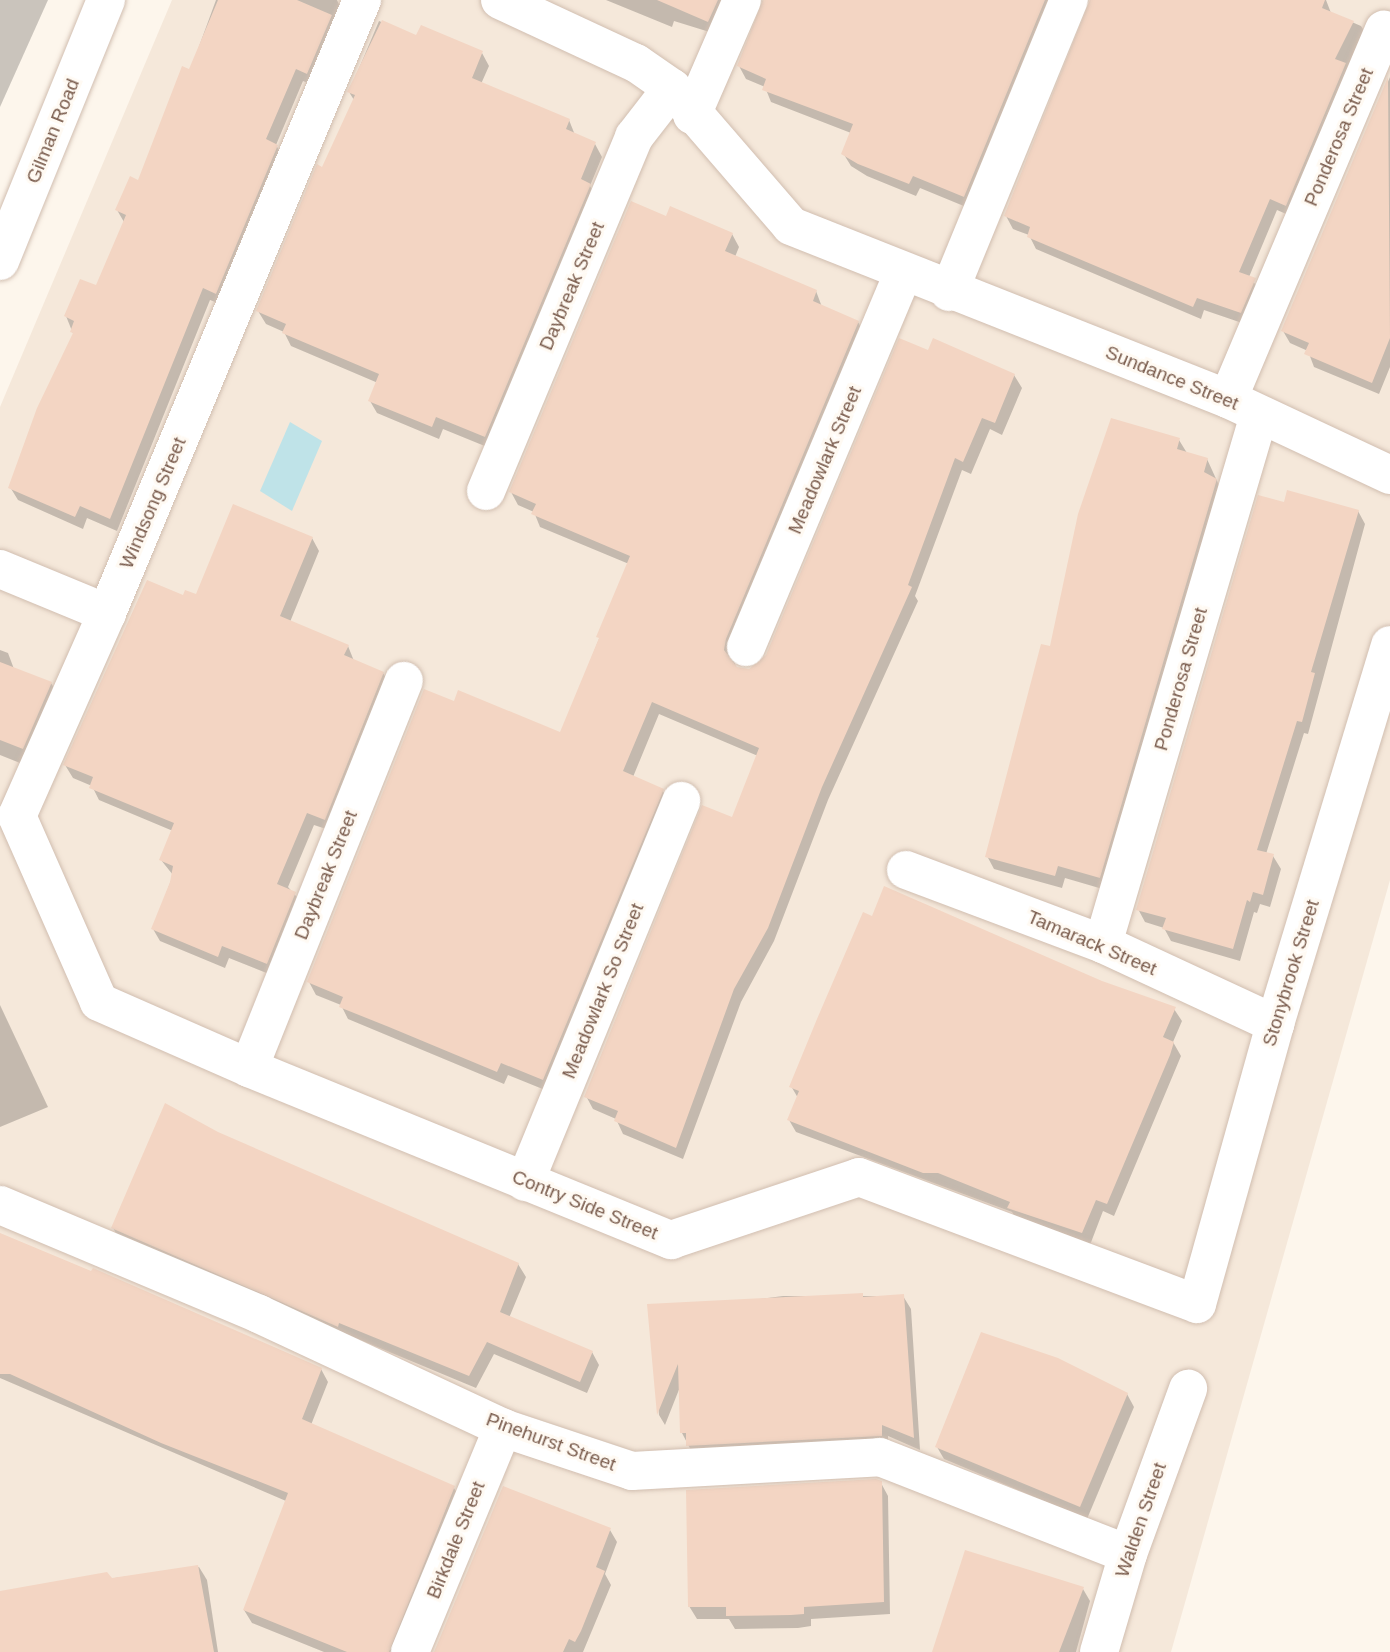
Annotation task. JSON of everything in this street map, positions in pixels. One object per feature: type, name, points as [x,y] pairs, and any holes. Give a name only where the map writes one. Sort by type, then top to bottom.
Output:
[{"type":"street","name":"Gilman Road","points":[[0,261],[106,0]]},
{"type":"street","name":"Windsong Street","points":[[99,1002],[16,816],[107,613],[362,0]]},
{"type":"street","points":[[500,0],[636,63],[682,101],[790,226],[949,292],[1069,0]]},
{"type":"street","name":"Daybreak Street","points":[[486,491],[634,137],[682,101],[742,0]]},
{"type":"street","name":"Ponderosa Street","points":[[1103,944],[1243,407],[1384,30]]},
{"type":"street","name":"Meadowlark Street","points":[[746,648],[903,273]]},
{"type":"street","name":"Sundance Street","points":[[949,292],[1243,407],[1390,475]]},
{"type":"street","points":[[0,569],[107,613]]},
{"type":"street","name":"Stonybrook Street","points":[[1197,1304],[1275,1024],[1390,645]]},
{"type":"street","name":"Daybreak Street","points":[[249,1068],[404,681]]},
{"type":"street","name":"Meadowlark So Street","points":[[525,1182],[681,801]]},
{"type":"street","name":"Tamarack Street","points":[[906,870],[1103,944],[1275,1024]]},
{"type":"street","name":"Contry Side Street","points":[[99,1002],[249,1068],[671,1240],[859,1177],[1197,1304]]},
{"type":"street","name":"Pinehurst Street","points":[[0,1205],[259,1314],[503,1427],[632,1471],[880,1457],[1128,1554]]},
{"type":"street","name":"Walden Street","points":[[1099,1652],[1128,1554],[1188,1389]]},
{"type":"street","name":"Birkdale Street","points":[[410,1652],[503,1427]]},
{"type":"shaded area","points":[[172,0],[1390,0],[1390,880],[1171,1652],[0,1652],[0,407]]},
{"type":"water","points":[[290,422],[322,441],[292,511],[260,491]]},
{"type":"building","points":[[218,0],[297,0],[332,15],[307,74],[296,69],[266,139],[278,145],[216,294],[203,288],[110,519],[80,506],[75,517],[8,488],[37,408],[73,333],[70,332],[74,321],[64,316],[80,279],[96,285],[126,215],[115,210],[130,176],[138,180],[182,66],[189,69]]},
{"type":"building","points":[[657,0],[718,0],[708,22]]},
{"type":"building","points":[[763,0],[1045,0],[964,197],[913,176],[909,184],[858,164],[841,154],[853,124],[762,90],[766,79],[737,66]]},
{"type":"building","points":[[1090,0],[1325,0],[1322,8],[1354,21],[1335,59],[1346,63],[1286,206],[1270,199],[1239,272],[1256,278],[1241,313],[1197,298],[1193,307],[1027,237],[1030,227],[1004,216]]},
{"type":"building","points":[[382,20],[416,35],[421,25],[483,51],[472,78],[570,119],[566,129],[596,142],[581,179],[591,184],[485,437],[436,417],[432,427],[368,401],[379,374],[282,333],[286,324],[256,311],[317,164],[322,167],[355,95],[347,92]]},
{"type":"building","points":[[1388,77],[1390,338],[1372,383],[1304,354],[1309,343],[1281,331]]},
{"type":"building","points":[[631,201],[666,216],[670,206],[733,233],[725,251],[817,290],[813,301],[859,321],[726,639],[724,650],[737,667],[749,669],[766,655],[899,338],[928,350],[933,338],[1015,374],[995,423],[982,418],[963,462],[955,458],[908,585],[912,587],[822,787],[768,928],[734,989],[676,1148],[614,1121],[618,1111],[584,1097],[702,805],[732,817],[759,748],[652,702],[623,771],[664,789],[543,1080],[501,1063],[497,1072],[339,1007],[343,997],[307,982],[424,689],[454,701],[458,690],[560,732],[599,638],[596,637],[630,556],[531,514],[536,504],[509,492]]},
{"type":"building","points":[[1111,418],[1180,438],[1177,449],[1208,458],[1204,472],[1217,479],[1100,878],[1058,866],[1055,876],[985,857],[1041,644],[1050,646],[1078,514]]},
{"type":"building","points":[[1287,490],[1359,510],[1311,672],[1315,673],[1302,722],[1297,721],[1257,850],[1274,854],[1263,895],[1253,892],[1250,902],[1247,900],[1233,949],[1162,929],[1166,918],[1136,910],[1258,495],[1284,502]]},
{"type":"building","points":[[233,504],[313,537],[280,616],[349,645],[344,655],[384,672],[325,820],[307,813],[277,884],[296,892],[267,964],[222,946],[218,957],[151,929],[170,882],[173,866],[159,860],[174,823],[89,788],[93,777],[63,765],[147,580],[183,595],[185,590],[196,594]]},
{"type":"building","points":[[0,662],[52,682],[23,749],[0,740]]},
{"type":"building","points":[[884,886],[1102,981],[1176,1007],[1163,1037],[1174,1042],[1170,1055],[1107,1204],[1096,1200],[1082,1233],[1007,1208],[1010,1202],[938,1173],[923,1173],[787,1120],[799,1091],[789,1087],[817,1019],[863,912],[872,916]]},
{"type":"building","points":[[165,1103],[218,1132],[519,1263],[500,1312],[593,1351],[580,1382],[487,1342],[469,1376],[339,1323],[338,1327],[111,1228]]},
{"type":"building","points":[[0,1233],[91,1271],[93,1268],[322,1368],[302,1419],[455,1486],[389,1652],[347,1652],[243,1610],[288,1493],[161,1443],[10,1374],[0,1374]]},
{"type":"building","points":[[863,1293],[863,1297],[904,1294],[914,1438],[882,1425],[882,1436],[686,1446],[686,1433],[680,1433],[678,1364],[657,1415],[647,1304]]},
{"type":"building","points":[[981,1332],[1058,1358],[1128,1393],[1080,1507],[935,1447]]},
{"type":"building","points":[[876,1479],[882,1481],[884,1602],[804,1607],[804,1614],[791,1615],[726,1616],[726,1607],[688,1607],[686,1490]]},
{"type":"building","points":[[503,1486],[611,1528],[596,1567],[605,1571],[581,1631],[575,1642],[569,1639],[563,1652],[434,1652]]},
{"type":"building","points":[[965,1550],[1084,1587],[1059,1652],[932,1652]]},
{"type":"building","points":[[198,1565],[214,1652],[0,1652],[0,1591],[107,1572],[112,1578]]}]
